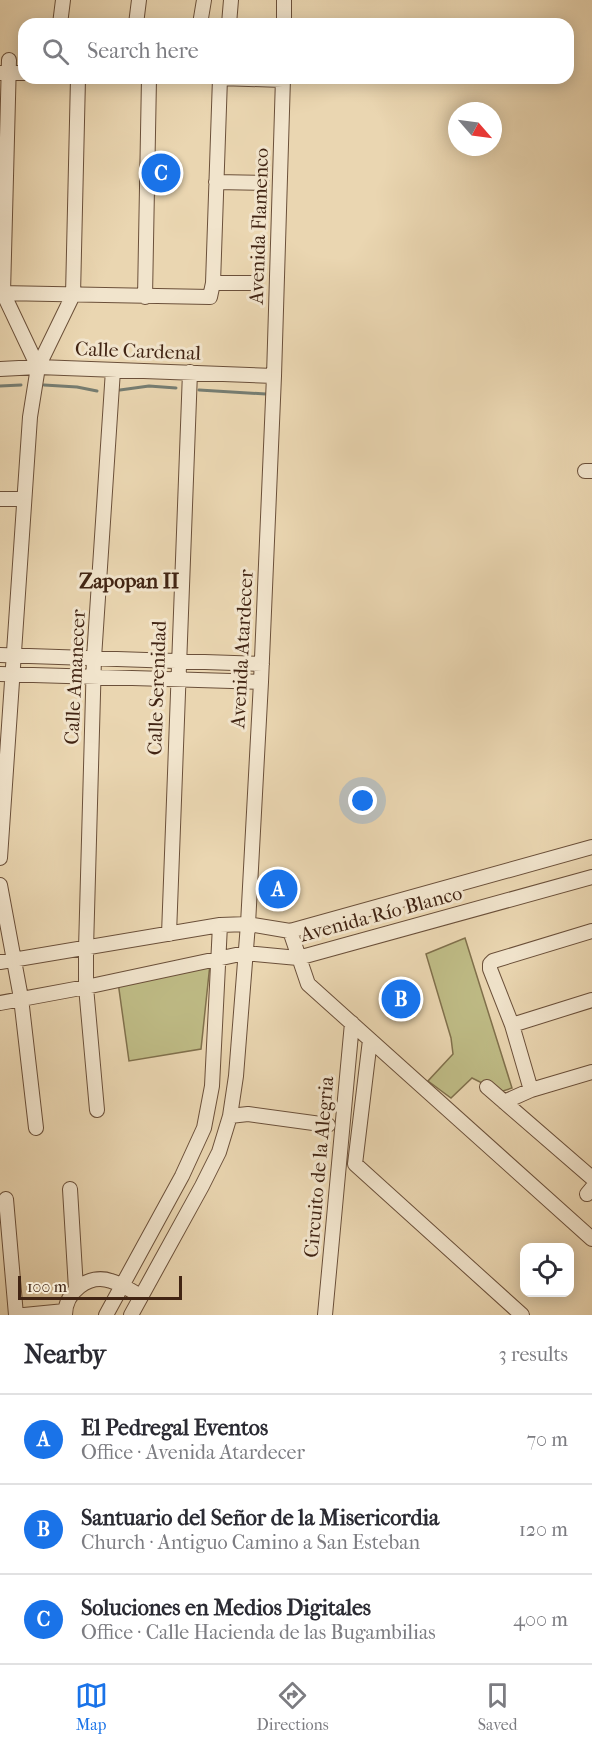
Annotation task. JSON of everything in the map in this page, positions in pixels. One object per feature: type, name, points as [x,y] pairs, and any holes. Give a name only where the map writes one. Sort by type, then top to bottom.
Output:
[{"type":"street","points":[[61,18],[63,0]]},
{"type":"street","points":[[137,18],[139,0]]},
{"type":"street","points":[[201,18],[204,0]]},
{"type":"street","points":[[230,18],[231,0]]},
{"type":"street","points":[[284,0],[284,18]]},
{"type":"street","points":[[4,66],[1,293],[38,367]]},
{"type":"street","points":[[0,858],[7,655],[30,417],[38,367],[73,295],[78,84]]},
{"type":"street","points":[[145,297],[149,84]]},
{"type":"street","points":[[1,293],[210,297],[213,283],[219,84]]},
{"type":"street","name":"Avenida Flamenco","points":[[274,376],[283,84]]},
{"type":"street","points":[[216,182],[262,183]]},
{"type":"street","points":[[213,283],[255,283]]},
{"type":"street","name":"Calle Cardenal","points":[[0,369],[38,367],[274,376]]},
{"type":"street","name":"Calle Amanecer","points":[[97,1110],[86,987],[86,948],[93,677],[113,369]]},
{"type":"street","name":"Calle Serenidad","points":[[169,934],[190,372]]},
{"type":"street","name":"Avenida Atardecer","points":[[131,1315],[214,1164],[230,1116],[236,1076],[248,924],[274,376]]},
{"type":"street","points":[[0,500],[23,499]]},
{"type":"street","points":[[7,655],[262,663]]},
{"type":"street","points":[[6,674],[261,682]]},
{"type":"street","name":"Avenida Río Blanco","points":[[7,961],[220,925],[248,924],[290,932],[592,847]]},
{"type":"street","name":"Avenida Río Blanco","points":[[0,1003],[245,953],[298,958],[592,878]]},
{"type":"street","points":[[0,885],[7,961],[21,998],[36,1128]]},
{"type":"street","points":[[106,1315],[182,1176],[204,1128],[212,1086],[220,925]]},
{"type":"street","points":[[531,1090],[512,1025],[490,964],[493,961],[592,931]]},
{"type":"street","points":[[290,932],[308,984],[592,1239]]},
{"type":"street","points":[[512,1025],[592,999]]},
{"type":"street","name":"Circuito de la Alegria","points":[[326,1315],[352,1023]]},
{"type":"street","name":"Circuito de la Alegria","points":[[370,1040],[355,1164],[522,1315]]},
{"type":"street","points":[[504,1102],[531,1090],[589,1078]]},
{"type":"street","points":[[487,1087],[592,1178]]},
{"type":"street","points":[[230,1116],[248,1114],[328,1125]]},
{"type":"street","points":[[338,1162],[355,1164]]},
{"type":"street","points":[[70,1189],[76,1289]]},
{"type":"street","points":[[6,1199],[16,1315]]},
{"type":"street","points":[[24,1315],[65,1313],[69,1299],[76,1289],[86,1282],[98,1279],[110,1280],[141,1296]]},
{"type":"shaded area","points":[[465,938],[512,1088],[500,1092],[472,1078],[451,1098],[428,1081],[453,1054],[451,1038],[426,954]]},
{"type":"shaded area","points":[[210,964],[201,1049],[129,1061],[118,982]]},
{"type":"waterway","points":[[0,386],[21,385]]},
{"type":"waterway","points":[[44,385],[97,391]]},
{"type":"waterway","points":[[120,390],[149,386],[176,388]]},
{"type":"waterway","points":[[199,390],[266,394]]},
{"type":"place","name":"Soluciones en Medios Digitales","points":[[161,173]]},
{"type":"place","name":"El Pedregal Eventos","points":[[278,889]]},
{"type":"place","name":"Santuario del Señor de la Misericordia","points":[[401,999]]},
{"type":"district","name":"Zapopan II","points":[[129,581]]}]
